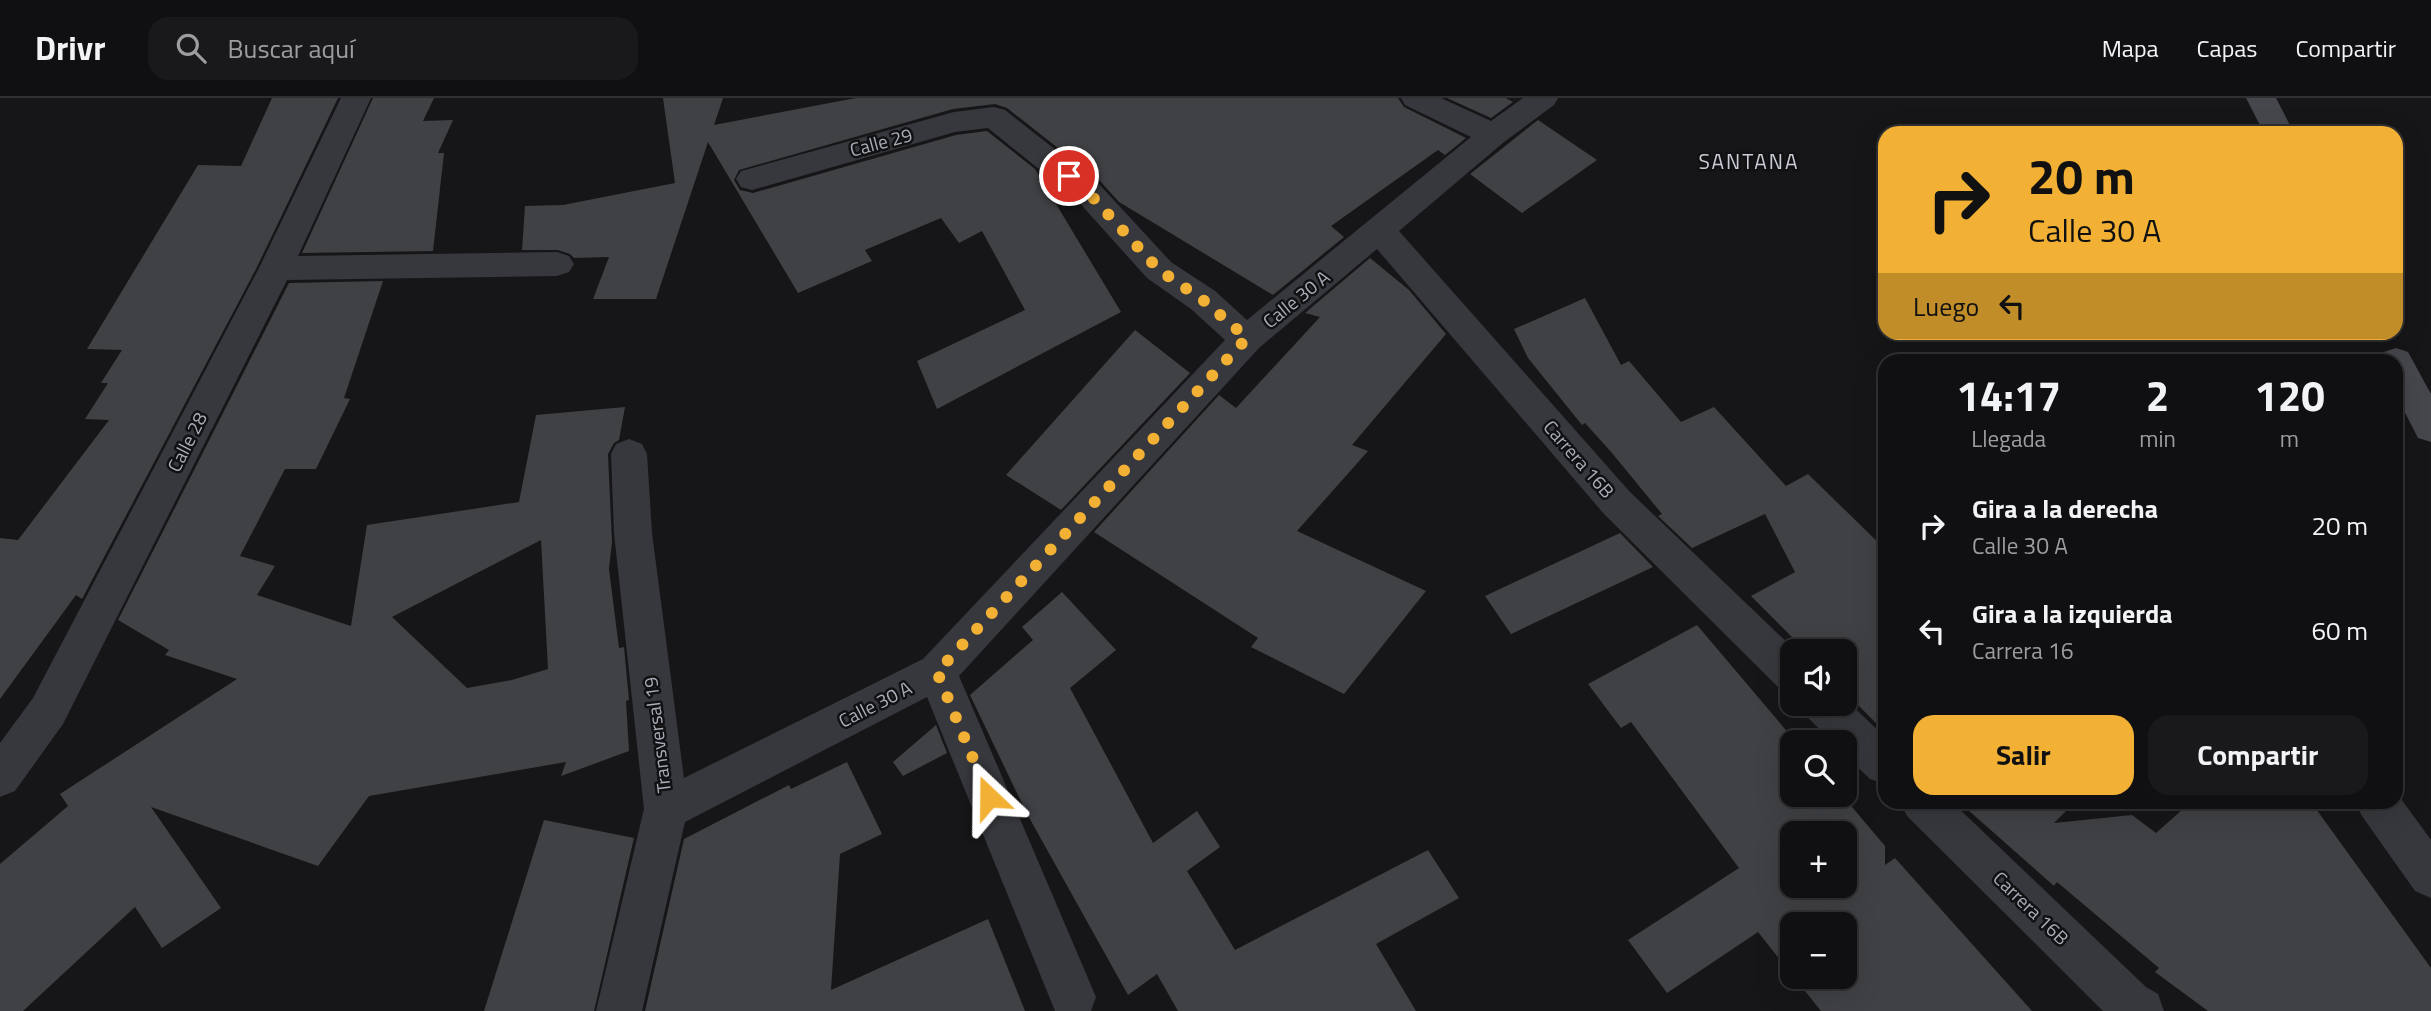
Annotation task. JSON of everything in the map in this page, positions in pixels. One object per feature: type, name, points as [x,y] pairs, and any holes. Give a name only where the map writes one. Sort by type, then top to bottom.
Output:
[{"type":"main road","points":[[2261,98],[2275,126]]},
{"type":"main road","points":[[2403,374],[2431,428]]},
{"type":"street","name":"Calle 28","points":[[0,777],[48,711],[276,268],[356,98]]},
{"type":"street","points":[[1416,98],[1493,135]]},
{"type":"street","name":"Calle 30 A","points":[[666,809],[937,672],[1247,338],[1380,231],[1493,135],[1543,98]]},
{"type":"street","points":[[995,107],[1087,191],[1159,270],[1203,300],[1247,338]]},
{"type":"street","name":"Calle 29","points":[[752,179],[954,122],[995,107]]},
{"type":"street","name":"Carrera 16B","points":[[1380,231],[1617,503],[1780,662]]},
{"type":"street","points":[[276,268],[557,264]]},
{"type":"street","name":"Transversal 19","points":[[619,1011],[666,809],[633,533],[629,454]]},
{"type":"street","points":[[937,672],[1073,998]]},
{"type":"street","points":[[1834,716],[1878,758]]},
{"type":"street","name":"Carrera 16B","points":[[1929,809],[2129,1004],[2141,1011]]},
{"type":"street","points":[[2382,809],[2431,876]]},
{"type":"building","points":[[272,98],[338,98],[257,267],[82,599],[76,595],[0,699],[0,538],[18,540],[109,420],[85,419],[108,383],[101,383],[122,350],[87,349],[198,165],[241,166]]},
{"type":"building","points":[[373,98],[434,98],[423,121],[453,120],[438,153],[444,153],[433,251],[302,253]]},
{"type":"building","points":[[663,98],[723,98],[714,125],[856,98],[1398,98],[1404,107],[1466,138],[1445,155],[1438,150],[1331,226],[1344,237],[1273,295],[1119,202],[1100,181],[1007,108],[995,104],[953,109],[739,170],[734,180],[740,190],[753,193],[956,135],[987,131],[1035,169],[1121,312],[937,409],[917,361],[1025,310],[982,231],[959,243],[941,218],[865,250],[872,261],[798,293],[708,142],[656,299],[593,299],[609,257],[574,258],[558,250],[522,250],[525,206],[563,205],[675,183]]},
{"type":"building","points":[[1447,98],[1506,98],[1513,102],[1491,118]]},
{"type":"building","points":[[1538,120],[1597,160],[1522,213],[1470,174]]},
{"type":"building","points":[[1370,258],[1409,290],[1446,334],[1352,445],[1368,451],[1297,531],[1426,591],[1344,694],[1251,647],[1258,638],[1094,532],[1219,395],[1236,408],[1320,317],[1305,313]]},
{"type":"building","points":[[383,281],[344,398],[350,399],[316,469],[285,469],[240,556],[275,566],[257,595],[351,626],[367,525],[519,502],[536,415],[625,407],[619,440],[608,454],[612,542],[609,569],[619,648],[624,647],[629,700],[626,701],[629,751],[561,776],[566,762],[369,796],[318,866],[151,807],[221,908],[162,948],[135,907],[23,1011],[0,1011],[0,864],[68,806],[60,794],[237,679],[165,655],[169,650],[118,620],[289,283]],"holes":[[[541,540],[548,669],[512,680],[467,688],[392,617]]]},
{"type":"building","points":[[1585,298],[1621,365],[1629,361],[1681,422],[1714,407],[1786,486],[1808,474],[1878,542],[1878,725],[1857,704],[1857,639],[1794,639],[1751,596],[1795,572],[1765,514],[1692,548],[1658,516],[1662,514],[1612,453],[1585,423],[1582,425],[1528,358],[1514,329]]},
{"type":"building","points":[[1135,330],[1190,373],[1061,510],[1006,475]]},
{"type":"building","points":[[1620,533],[1653,567],[1511,634],[1485,596]]},
{"type":"building","points":[[1062,592],[1116,650],[1070,688],[1153,843],[1197,811],[1220,847],[1187,871],[1235,950],[1428,850],[1459,898],[1376,944],[1416,1011],[1178,1011],[1157,974],[1128,995],[1026,812],[970,695],[1033,640],[1022,627]]},
{"type":"building","points":[[1697,625],[1786,730],[1780,730],[1780,807],[1852,807],[1885,846],[1885,865],[1895,858],[2032,1011],[1821,1011],[1803,989],[1857,989],[1857,912],[1780,912],[1780,960],[1758,932],[1667,993],[1628,940],[1739,868],[1631,722],[1621,728],[1588,684]]},
{"type":"building","points":[[936,725],[947,753],[903,776],[893,762]]},
{"type":"building","points":[[847,762],[882,834],[840,854],[831,990],[988,919],[1025,1011],[645,1011],[684,839],[789,785],[791,789]]},
{"type":"building","points":[[1967,809],[2068,809],[2054,823],[2132,815],[2156,833],[2183,809],[2316,809],[2431,968],[2431,1011],[2208,1011],[2155,972],[2159,968],[2057,882],[2054,886]]},
{"type":"building","points":[[544,820],[634,838],[594,1011],[484,1011]]},
{"type":"district","name":"SANTANA","points":[[1749,162]]},
{"type":"route","points":[[989,797],[937,672],[1247,338],[1203,300],[1159,270],[1087,191],[1069,176]]}]
